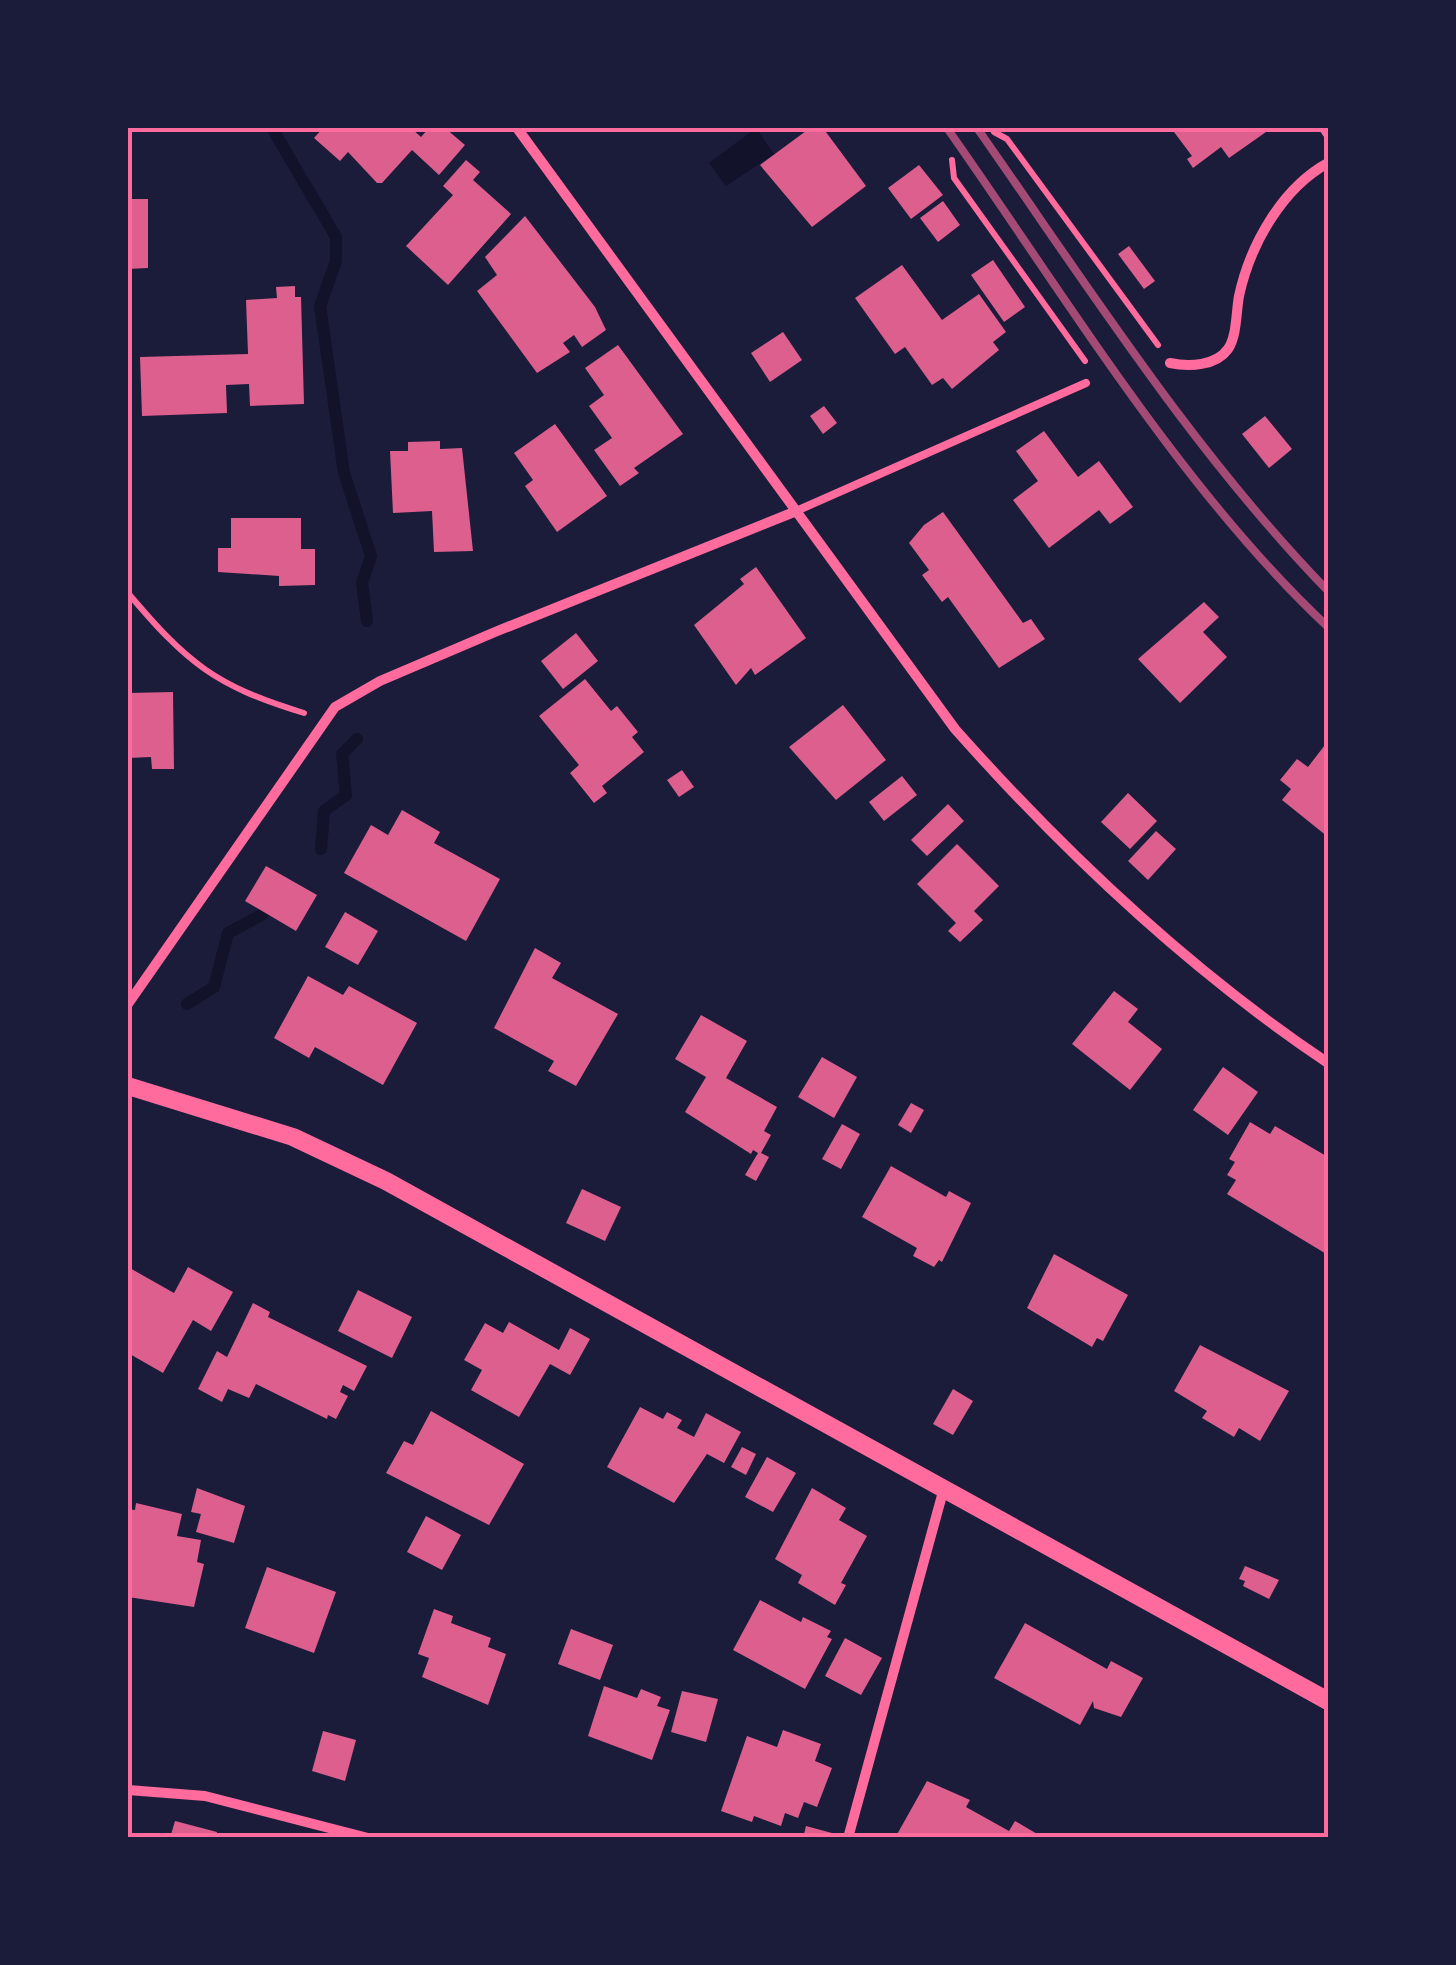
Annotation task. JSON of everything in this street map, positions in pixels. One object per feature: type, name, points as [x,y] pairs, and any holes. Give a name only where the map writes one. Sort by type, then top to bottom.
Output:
[{"type":"street","points":[[517,128],[955,728],[1021,804],[1184,956],[1260,1017],[1328,1064]]},
{"type":"street","points":[[1324,128],[1328,134]]},
{"type":"street","points":[[1170,362],[1186,367],[1206,362],[1221,356],[1231,345],[1245,268],[1256,243],[1312,172],[1328,163]]},
{"type":"street","points":[[128,1004],[251,834],[322,721],[352,694],[794,512]]},
{"type":"street","points":[[128,1086],[293,1138],[386,1180],[1328,1701]]},
{"type":"street","points":[[848,1838],[905,1616],[944,1488]]},
{"type":"street","points":[[128,1790],[205,1796],[368,1838]]},
{"type":"lane","points":[[794,512],[1086,383]]},
{"type":"path","points":[[994,132],[1007,138],[1170,362]]},
{"type":"path","points":[[952,160],[954,178],[1087,364],[1086,383]]},
{"type":"path","points":[[128,593],[200,669],[240,694],[322,721]]},
{"type":"shaded area","points":[[756,128],[774,154],[726,186],[709,163]]},
{"type":"building","points":[[323,128],[411,128],[421,137],[429,128],[445,128],[465,145],[439,175],[412,150],[382,183],[377,183],[348,152],[340,161],[314,138]]},
{"type":"building","points":[[810,128],[823,128],[866,186],[812,227],[760,165]]},
{"type":"building","points":[[1171,128],[1263,128],[1266,132],[1229,158],[1221,147],[1193,168],[1187,159],[1192,156]]},
{"type":"building","points":[[466,160],[480,172],[473,180],[511,214],[448,285],[406,246],[453,195],[443,186]]},
{"type":"building","points":[[919,165],[943,195],[911,219],[888,188]]},
{"type":"building","points":[[128,199],[148,199],[148,268],[128,269]]},
{"type":"building","points":[[943,201],[960,225],[938,242],[920,218]]},
{"type":"building","points":[[525,216],[595,307],[606,330],[582,347],[574,335],[563,343],[570,352],[537,373],[477,291],[497,275],[485,257]]},
{"type":"building","points":[[1129,246],[1155,281],[1144,289],[1118,254]]},
{"type":"building","points":[[993,260],[1025,307],[1004,322],[971,275]]},
{"type":"building","points":[[902,265],[942,320],[979,294],[1006,332],[993,342],[999,350],[952,389],[943,378],[932,385],[905,347],[895,354],[855,298]]},
{"type":"building","points":[[295,286],[295,297],[301,297],[304,404],[250,406],[249,384],[226,385],[227,413],[142,416],[140,357],[248,354],[246,300],[277,298],[276,287]]},
{"type":"building","points":[[783,332],[802,360],[770,382],[751,353]]},
{"type":"building","points":[[618,345],[683,434],[634,468],[639,473],[620,486],[594,450],[612,438],[589,406],[604,395],[585,368]]},
{"type":"building","points":[[824,406],[837,423],[823,434],[810,416]]},
{"type":"building","points":[[1265,416],[1292,449],[1269,468],[1242,434]]},
{"type":"building","points":[[555,424],[607,496],[557,532],[525,486],[533,480],[514,453]]},
{"type":"building","points":[[1044,431],[1078,477],[1099,461],[1133,507],[1110,524],[1099,510],[1049,548],[1013,500],[1038,481],[1016,451]]},
{"type":"building","points":[[440,441],[440,449],[462,448],[473,551],[434,552],[432,511],[393,513],[390,451],[408,451],[408,442]]},
{"type":"building","points":[[943,512],[1023,623],[1031,619],[1045,639],[999,668],[948,597],[942,602],[922,575],[929,570],[909,543],[924,525]]},
{"type":"building","points":[[231,518],[301,518],[301,549],[315,549],[315,585],[279,586],[279,576],[218,572],[218,548],[231,548]]},
{"type":"building","points":[[756,567],[806,638],[755,675],[751,668],[736,685],[694,625],[744,584],[740,579]]},
{"type":"building","points":[[1204,602],[1219,617],[1203,632],[1227,657],[1180,703],[1138,659]]},
{"type":"building","points":[[576,633],[598,661],[563,689],[541,661]]},
{"type":"building","points":[[585,679],[611,711],[617,706],[638,732],[632,737],[644,752],[602,786],[607,793],[594,803],[570,773],[579,765],[539,716]]},
{"type":"building","points":[[173,692],[174,769],[152,769],[151,757],[128,758],[128,693]]},
{"type":"building","points":[[843,705],[886,760],[836,800],[789,747]]},
{"type":"building","points":[[1328,741],[1328,837],[1282,800],[1291,789],[1280,780],[1297,759],[1308,767]]},
{"type":"building","points":[[682,770],[694,787],[679,797],[667,780]]},
{"type":"building","points":[[902,776],[917,795],[884,821],[869,802]]},
{"type":"building","points":[[1128,793],[1157,821],[1130,849],[1101,822]]},
{"type":"building","points":[[948,804],[964,821],[927,856],[911,840]]},
{"type":"building","points":[[402,810],[440,832],[434,843],[500,879],[466,941],[344,873],[371,825],[388,835]]},
{"type":"building","points":[[1156,831],[1176,849],[1148,880],[1128,861]]},
{"type":"building","points":[[957,844],[999,886],[974,911],[983,920],[960,942],[948,931],[956,923],[917,884]]},
{"type":"building","points":[[266,866],[317,895],[296,931],[245,901]]},
{"type":"building","points":[[345,912],[378,931],[358,965],[325,947]]},
{"type":"building","points":[[535,948],[561,963],[552,978],[618,1014],[576,1086],[548,1071],[554,1061],[494,1028]]},
{"type":"building","points":[[308,976],[343,995],[349,986],[417,1023],[383,1085],[315,1047],[309,1058],[274,1038]]},
{"type":"building","points":[[1114,991],[1138,1009],[1128,1022],[1162,1049],[1130,1090],[1072,1044]]},
{"type":"building","points":[[701,1015],[747,1041],[726,1078],[777,1107],[764,1131],[771,1135],[761,1153],[769,1157],[756,1181],[745,1175],[758,1153],[753,1150],[751,1154],[685,1112],[706,1077],[675,1059]]},
{"type":"building","points":[[822,1057],[857,1077],[834,1118],[798,1097]]},
{"type":"building","points":[[1223,1067],[1258,1092],[1228,1135],[1193,1110]]},
{"type":"building","points":[[911,1103],[924,1110],[911,1133],[898,1125]]},
{"type":"building","points":[[1250,1122],[1270,1134],[1275,1126],[1328,1157],[1328,1255],[1227,1194],[1236,1180],[1227,1175],[1235,1162],[1229,1159]]},
{"type":"building","points":[[842,1124],[860,1134],[841,1169],[822,1159]]},
{"type":"building","points":[[891,1166],[946,1197],[949,1191],[971,1203],[942,1262],[939,1260],[934,1267],[913,1256],[917,1248],[862,1217]]},
{"type":"building","points":[[582,1189],[621,1207],[605,1241],[566,1223]]},
{"type":"building","points":[[1054,1254],[1128,1295],[1103,1341],[1097,1338],[1092,1347],[1027,1308]]},
{"type":"building","points":[[128,1267],[174,1293],[188,1267],[233,1292],[211,1331],[193,1320],[163,1373],[128,1353]]},
{"type":"building","points":[[358,1290],[412,1317],[392,1358],[338,1331]]},
{"type":"building","points":[[253,1303],[270,1312],[268,1317],[367,1366],[354,1391],[343,1385],[340,1392],[348,1396],[336,1419],[328,1415],[327,1419],[256,1384],[249,1398],[228,1389],[222,1402],[198,1389],[217,1351],[227,1357]]},
{"type":"building","points":[[509,1322],[559,1350],[570,1328],[590,1339],[570,1375],[550,1364],[519,1417],[471,1390],[482,1370],[464,1360],[485,1323],[503,1333]]},
{"type":"building","points":[[1200,1345],[1289,1391],[1260,1441],[1239,1428],[1234,1437],[1202,1418],[1207,1411],[1174,1391]]},
{"type":"building","points":[[953,1389],[973,1401],[953,1435],[933,1424]]},
{"type":"building","points":[[640,1407],[663,1419],[667,1412],[682,1420],[677,1428],[694,1437],[706,1413],[741,1432],[724,1463],[707,1454],[674,1503],[607,1467]]},
{"type":"building","points":[[431,1411],[524,1464],[489,1525],[386,1473],[404,1441],[413,1445]]},
{"type":"building","points":[[742,1447],[756,1454],[746,1475],[731,1467]]},
{"type":"building","points":[[767,1457],[796,1473],[773,1512],[745,1497]]},
{"type":"building","points":[[197,1488],[245,1506],[234,1543],[196,1532],[201,1514],[191,1512]]},
{"type":"building","points":[[812,1488],[846,1508],[839,1520],[867,1536],[841,1583],[846,1585],[835,1605],[798,1583],[802,1575],[775,1559]]},
{"type":"building","points":[[136,1503],[182,1514],[177,1536],[201,1540],[197,1562],[204,1564],[194,1607],[128,1597],[128,1509],[135,1510]]},
{"type":"building","points":[[426,1516],[461,1535],[442,1570],[407,1552]]},
{"type":"building","points":[[1245,1566],[1279,1580],[1269,1599],[1243,1586],[1245,1581],[1239,1579]]},
{"type":"building","points":[[267,1567],[336,1592],[314,1653],[245,1628]]},
{"type":"building","points":[[760,1600],[801,1622],[803,1617],[831,1631],[827,1637],[832,1639],[805,1689],[733,1650]]},
{"type":"building","points":[[434,1609],[453,1616],[451,1623],[491,1638],[488,1647],[506,1654],[488,1705],[422,1677],[429,1658],[418,1654]]},
{"type":"building","points":[[1025,1623],[1107,1669],[1111,1661],[1143,1678],[1121,1717],[1094,1708],[1093,1701],[1080,1725],[994,1678]]},
{"type":"building","points":[[571,1629],[613,1645],[600,1680],[558,1664]]},
{"type":"building","points":[[845,1638],[882,1658],[861,1695],[825,1676]]},
{"type":"building","points":[[604,1686],[637,1698],[641,1689],[661,1697],[657,1706],[670,1710],[652,1760],[588,1736]]},
{"type":"building","points":[[682,1691],[718,1699],[706,1742],[671,1732]]},
{"type":"building","points":[[783,1730],[821,1744],[815,1761],[832,1768],[817,1807],[804,1802],[798,1818],[785,1813],[781,1826],[754,1816],[752,1822],[721,1811],[747,1736],[777,1747]]},
{"type":"building","points":[[323,1731],[356,1740],[345,1781],[312,1771]]},
{"type":"building","points":[[927,1781],[970,1800],[966,1807],[1009,1831],[1015,1821],[1044,1838],[895,1838]]},
{"type":"building","points":[[175,1821],[217,1832],[216,1838],[170,1838]]},
{"type":"building","points":[[806,1826],[843,1836],[843,1838],[803,1838]]},
{"type":"waterway","points":[[272,128],[336,237],[336,261],[320,306],[344,473],[371,556],[362,583],[367,621]]},
{"type":"waterway","points":[[321,849],[324,811],[346,795],[342,754],[357,739]]},
{"type":"waterway","points":[[187,1004],[214,987],[228,933],[263,914]]},
{"type":"railway","points":[[947,128],[1174,453],[1223,515],[1328,627]]},
{"type":"railway","points":[[977,128],[1187,425],[1279,538],[1328,591]]}]
